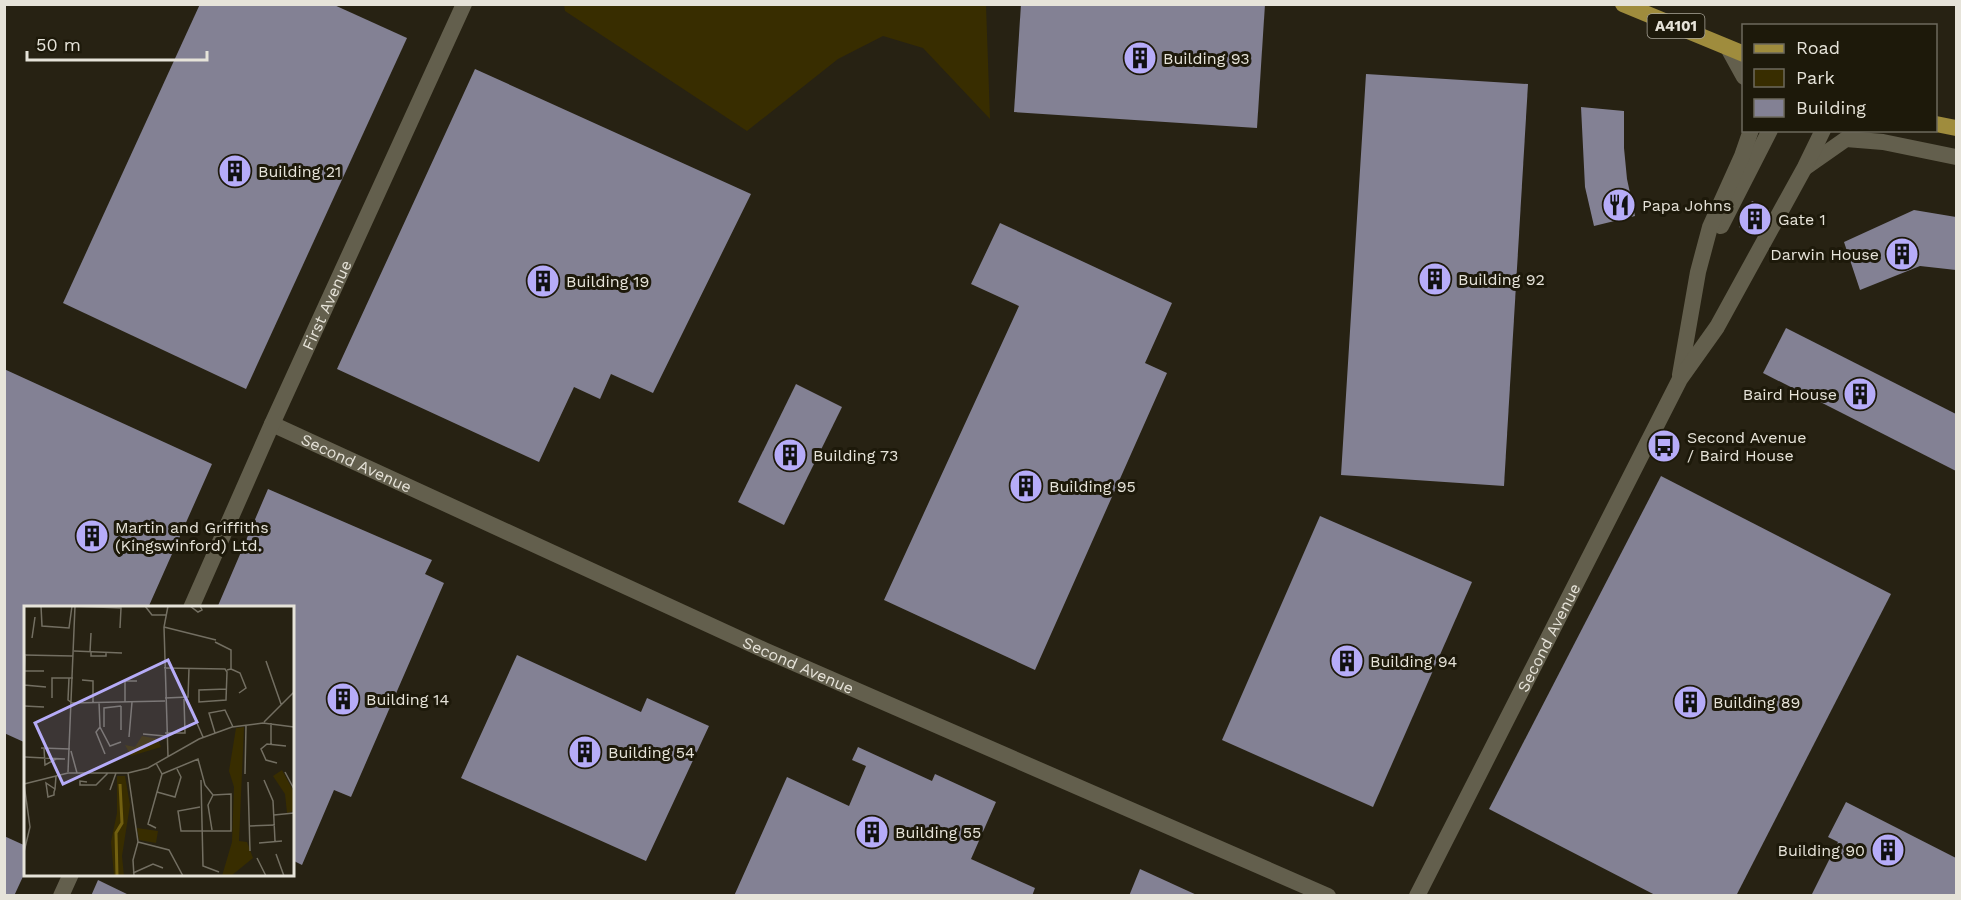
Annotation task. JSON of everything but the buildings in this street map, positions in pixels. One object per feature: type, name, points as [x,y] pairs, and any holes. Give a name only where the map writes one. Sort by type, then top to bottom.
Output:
[{"type":"main road","name":"A4101","points":[[1623,4],[1736,51]]},
{"type":"main road","points":[[1937,124],[1956,128]]},
{"type":"street","name":"First Avenue","points":[[191,606],[464,4]]},
{"type":"street","points":[[1736,51],[1742,73]]},
{"type":"street","name":"Second Avenue","points":[[1680,379],[1698,272],[1710,227],[1750,132]]},
{"type":"street","name":"Second Avenue","points":[[1698,272],[1769,132]]},
{"type":"street","name":"Second Avenue","points":[[1417,896],[1680,379],[1717,327],[1822,132]]},
{"type":"street","name":"Second Avenue","points":[[1805,167],[1846,139],[1883,142],[1956,157]]},
{"type":"street","name":"Second Avenue","points":[[272,424],[764,650],[1328,896]]},
{"type":"street","points":[[61,896],[70,876]]},
{"type":"green space","points":[[564,5],[986,5],[990,119],[923,48],[883,36],[838,59],[747,131],[565,11]]},
{"type":"place","name":"Building 93","points":[[1140,58]]},
{"type":"place","name":"Building 21","points":[[235,171]]},
{"type":"place","name":"Papa Johns","points":[[1619,205]]},
{"type":"place","name":"Gate 1","points":[[1755,219]]},
{"type":"place","name":"Darwin House","points":[[1902,254]]},
{"type":"place","name":"Building 92","points":[[1435,279]]},
{"type":"place","name":"Building 19","points":[[543,281]]},
{"type":"place","name":"Baird House","points":[[1860,394]]},
{"type":"place","name":"Second Avenue / Baird House","points":[[1664,446]]},
{"type":"place","name":"Building 73","points":[[790,455]]},
{"type":"place","name":"Building 95","points":[[1026,486]]},
{"type":"place","name":"Martin and Griffiths (Kingswinford) Ltd.","points":[[92,536]]},
{"type":"place","name":"Building 94","points":[[1347,661]]},
{"type":"place","name":"Building 14","points":[[343,699]]},
{"type":"place","name":"Building 89","points":[[1690,702]]},
{"type":"place","name":"Building 54","points":[[585,752]]},
{"type":"place","name":"Building 55","points":[[872,832]]},
{"type":"place","name":"Building 90","points":[[1888,850]]}]
